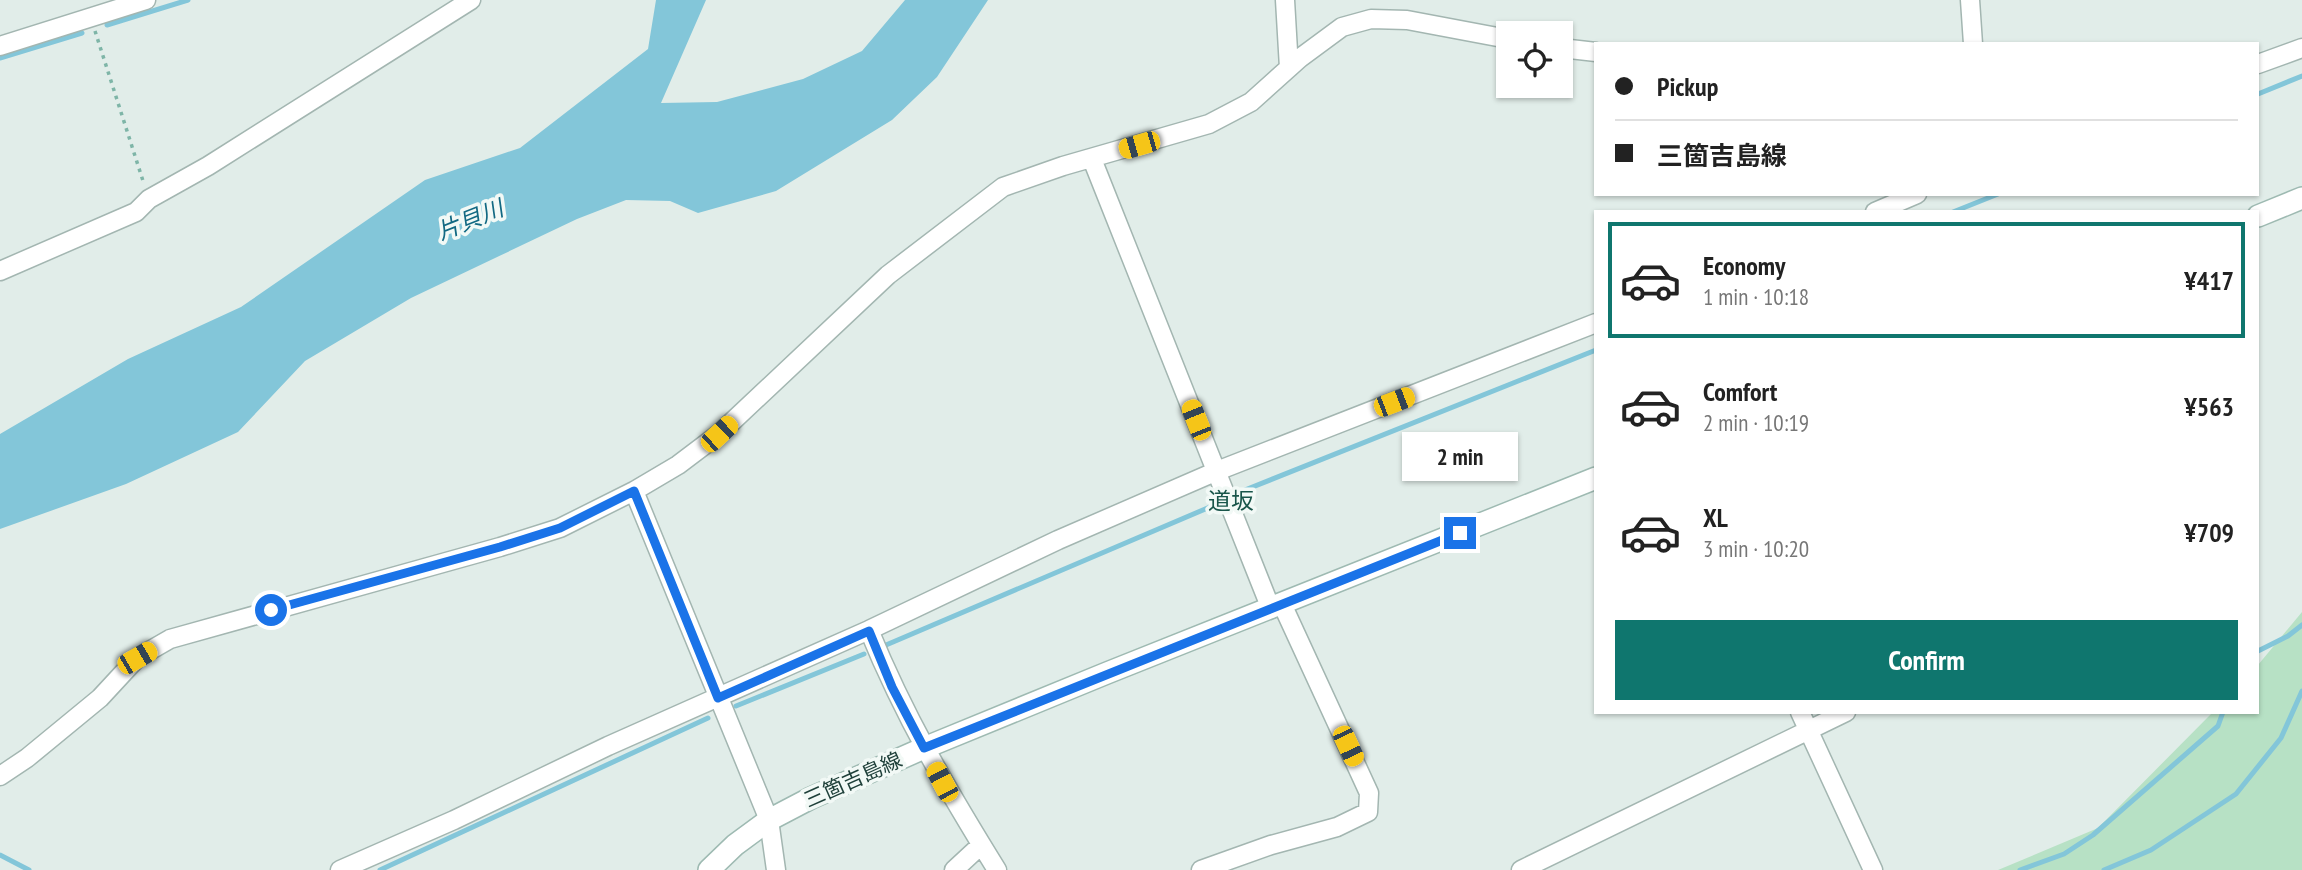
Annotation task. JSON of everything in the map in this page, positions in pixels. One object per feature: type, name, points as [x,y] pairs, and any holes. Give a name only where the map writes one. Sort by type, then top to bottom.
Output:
[{"type":"main road","points":[[2259,216],[2302,198]]},
{"type":"main road","name":"三箇吉島線","points":[[709,870],[735,845],[769,820],[811,798],[924,748],[1594,479]]},
{"type":"street","points":[[0,46],[146,0]]},
{"type":"street","points":[[0,271],[136,212],[149,199],[208,166],[471,0]]},
{"type":"street","points":[[1285,0],[1289,68]]},
{"type":"street","points":[[1970,0],[1973,42]]},
{"type":"street","points":[[0,776],[27,758],[100,698],[137,658],[170,639],[560,528],[634,491],[678,465],[719,434],[888,275],[1003,187],[1063,166],[1209,124],[1251,102],[1342,27],[1371,19],[1407,20],[1496,37]]},
{"type":"street","points":[[2259,64],[2302,48]]},
{"type":"street","points":[[1573,49],[1594,52]]},
{"type":"street","points":[[1092,159],[1232,509],[1276,606],[1369,793],[1368,812],[1337,827],[1271,845],[1205,869]]},
{"type":"street","points":[[1880,210],[1912,196]]},
{"type":"street","points":[[340,870],[869,631],[1058,540],[1220,479],[1594,324]]},
{"type":"street","points":[[634,491],[769,820],[776,870]]},
{"type":"street","points":[[869,631],[892,687],[924,748],[997,870]]},
{"type":"street","points":[[1801,714],[1873,870]]},
{"type":"street","points":[[1521,870],[1842,714]]},
{"type":"street","points":[[954,870],[981,845]]},
{"type":"path","points":[[91,17],[149,199]]},
{"type":"green space","points":[[2302,612],[2302,870],[1998,870],[2098,828],[2211,714],[2259,714],[2259,664]]},
{"type":"water","name":"片貝川","points":[[656,0],[706,0],[661,103],[717,102],[803,79],[862,51],[905,0],[988,0],[937,77],[892,120],[776,191],[698,213],[670,201],[626,200],[577,219],[411,298],[305,361],[238,432],[126,484],[0,529],[0,434],[128,359],[241,307],[425,180],[520,148],[648,49]]},
{"type":"waterway","points":[[107,25],[188,0]]},
{"type":"waterway","points":[[0,58],[82,33]]},
{"type":"waterway","points":[[2259,94],[2302,76]]},
{"type":"waterway","points":[[1958,210],[1993,196]]},
{"type":"waterway","points":[[1240,492],[1594,351]]},
{"type":"waterway","points":[[886,645],[1217,504]]},
{"type":"waterway","points":[[2259,650],[2288,636],[2302,625]]},
{"type":"waterway","points":[[736,706],[864,654]]},
{"type":"waterway","points":[[2104,870],[2151,850],[2236,794],[2281,738],[2302,691]]},
{"type":"waterway","points":[[2020,870],[2064,854],[2093,835],[2218,726],[2222,714]]},
{"type":"waterway","points":[[380,870],[708,718]]},
{"type":"waterway","points":[[0,855],[29,870]]},
{"type":"district","name":"道坂","points":[[1231,501]]},
{"type":"route","points":[[271,610],[560,528],[634,491],[718,698],[869,631],[892,687],[924,748],[1460,533]]}]
